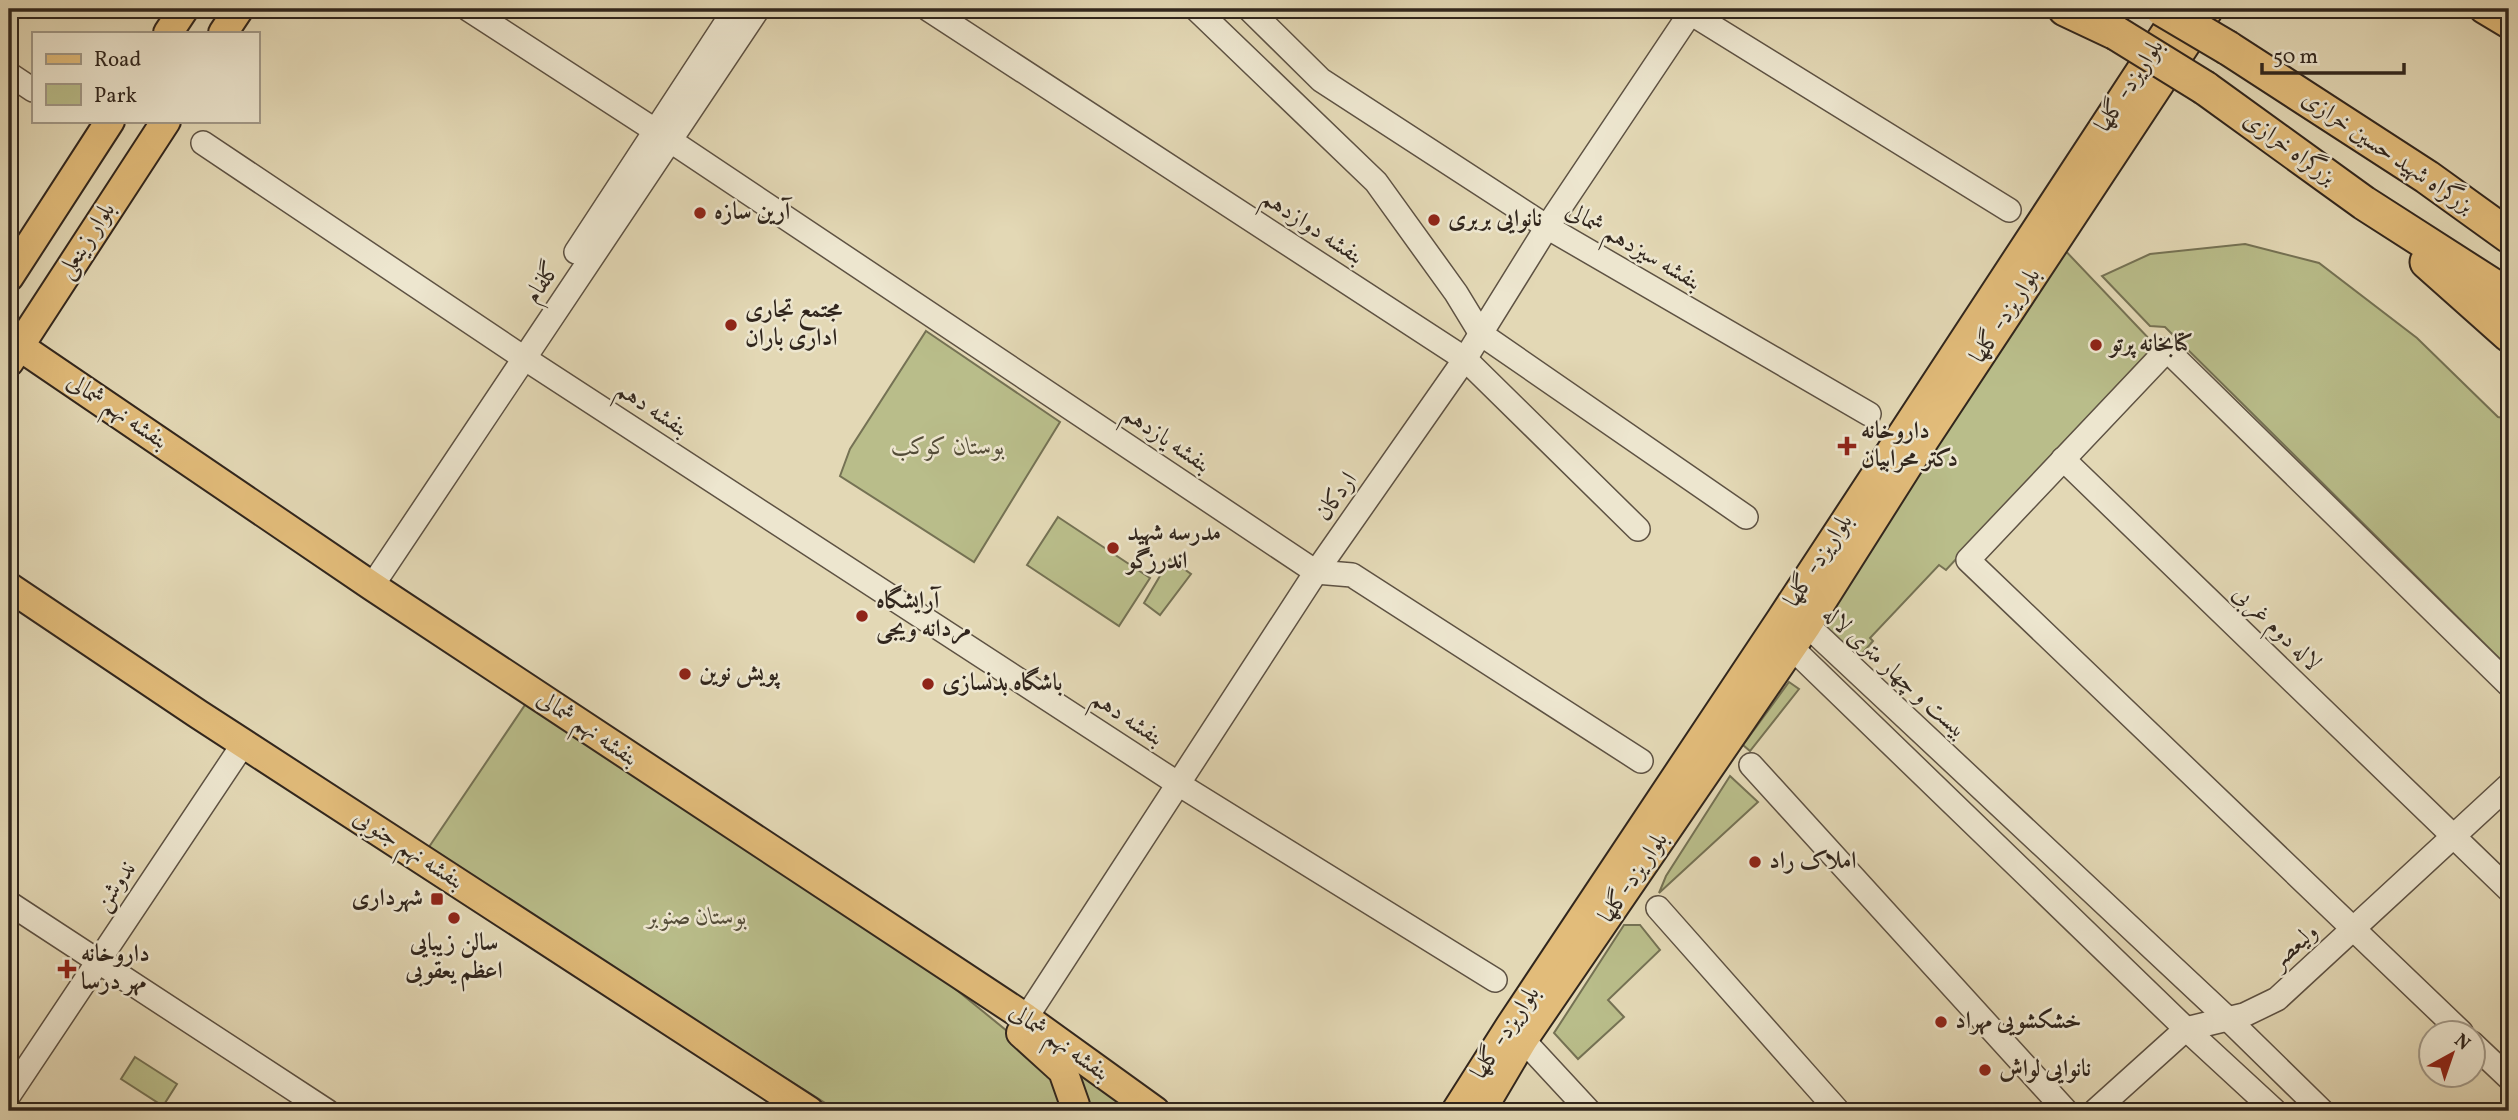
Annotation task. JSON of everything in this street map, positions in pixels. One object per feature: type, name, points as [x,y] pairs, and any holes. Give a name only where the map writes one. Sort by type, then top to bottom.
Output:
[{"type":"highway","name":"بزرگراه خرازی","points":[[2065,9],[2116,33],[2205,88],[2364,203],[2509,296]]},
{"type":"highway","name":"بزرگراه شهید حسین خرازی","points":[[2162,9],[2228,48],[2427,177],[2509,236]]},
{"type":"highway","points":[[2427,177],[2509,214]]},
{"type":"highway","points":[[2364,203],[2509,335]]},
{"type":"main road","points":[[169,32],[184,9]]},
{"type":"main road","points":[[224,32],[239,9]]},
{"type":"main road","name":"بلواریزد- گلها","points":[[1456,1111],[1517,1033],[1794,622],[2181,9]]},
{"type":"main road","name":"بلوار یزد- گلها","points":[[1794,622],[1921,445],[2209,9]]},
{"type":"main road","points":[[2484,9],[2509,23]]},
{"type":"main road","name":"بلوار زینعلی","points":[[9,277],[109,122]]},
{"type":"main road","name":"بلوار زینعلی","points":[[12,349],[165,122]]},
{"type":"main road","points":[[48,217],[86,243]]},
{"type":"main road","name":"بنفشه نهم شمالی","points":[[12,349],[1026,1018],[1155,1111]]},
{"type":"main road","name":"بنفشه نهم جنوبی","points":[[9,587],[809,1111]]},
{"type":"main road","name":"بلوار یزد-گلها","points":[[1481,1111],[1517,1033],[1792,648],[1794,622]]},
{"type":"main road","points":[[864,913],[990,1006],[1063,1071],[1075,1105],[1074,1111]]},
{"type":"street","name":"بنفشه یازدهم","points":[[468,9],[1316,572],[1352,575],[1641,761]]},
{"type":"street","name":"گلفام","points":[[663,136],[735,9]]},
{"type":"street","name":"گلفام","points":[[366,582],[663,136],[758,9]]},
{"type":"street","name":"بنفشه دوازدهم","points":[[928,9],[1465,359],[1638,529]]},
{"type":"street","points":[[1196,9],[1376,182],[1456,293],[1481,334],[1746,517]]},
{"type":"street","name":"بنفشه سیزدهم شمالی","points":[[1249,9],[1321,80],[1546,227],[1869,414]]},
{"type":"street","name":"اردکان","points":[[1026,1018],[1316,572],[1465,359],[1546,227],[1689,10]]},
{"type":"street","points":[[1689,10],[2009,210]]},
{"type":"street","points":[[9,74],[32,89]]},
{"type":"street","name":"بنفشه دهم","points":[[202,143],[518,354],[1180,785],[1495,980]]},
{"type":"street","points":[[2446,1018],[1968,560],[2167,350],[2509,685]]},
{"type":"street","name":"لاله دوم غربی","points":[[2063,459],[2509,890]]},
{"type":"street","name":"بیست و چهار متری لاله","points":[[1794,622],[2227,1018],[2322,1111]]},
{"type":"street","name":"بیست و چهار متری لاله","points":[[1792,648],[2274,1111]]},
{"type":"street","name":"ندوشن","points":[[9,1095],[244,743]]},
{"type":"street","points":[[1751,765],[2066,1111]]},
{"type":"street","name":"ولیعصر","points":[[2095,1111],[2186,1029],[2245,1016],[2277,999],[2509,785]]},
{"type":"street","points":[[9,903],[327,1111]]},
{"type":"street","points":[[1658,908],[1838,1111]]},
{"type":"street","points":[[1517,1033],[1589,1111]]},
{"type":"street","points":[[2486,1056],[2509,1078]]},
{"type":"green space","points":[[2059,244],[2155,345],[1946,570],[1939,565],[1870,638],[1873,641],[1855,662],[1825,633],[1819,614]]},
{"type":"green space","points":[[2245,244],[2319,263],[2417,338],[2498,417],[2509,419],[2509,668],[2165,327],[2150,326],[2102,276],[2150,254]]},
{"type":"green space","name":"بوستان کوکب","points":[[926,331],[1060,422],[974,562],[840,476],[850,449]]},
{"type":"green space","points":[[1058,517],[1150,578],[1119,626],[1027,565]]},
{"type":"green space","points":[[1170,559],[1191,574],[1160,615],[1144,603]]},
{"type":"green space","points":[[1789,682],[1799,689],[1750,751],[1743,745]]},
{"type":"green space","name":"بوستان صنوبر","points":[[527,702],[866,924],[948,983],[1028,1048],[1056,1083],[1060,1111],[838,1111],[429,847]]},
{"type":"green space","points":[[1730,776],[1758,802],[1659,893],[1666,876]]},
{"type":"green space","points":[[1624,925],[1640,925],[1660,950],[1608,1000],[1624,1017],[1578,1059],[1554,1033]]},
{"type":"green space","points":[[135,1057],[177,1084],[163,1106],[121,1079]]},
{"type":"green space","points":[[1067,1063],[1137,1111],[1088,1111]]},
{"type":"place","name":"آرین سازه","points":[[700,213]]},
{"type":"place","name":"نانوایی بربری","points":[[1434,220]]},
{"type":"place","name":"مجتمع تجاری اداری باران","points":[[731,325]]},
{"type":"place","name":"كتابخانه پرتو","points":[[2096,345]]},
{"type":"place","name":"داروخانه دکتر محرابیان","points":[[1847,446]]},
{"type":"place","name":"مدرسه شهید اندرزگو","points":[[1113,548]]},
{"type":"place","name":"آرایشگاه مردانه ویجی","points":[[862,616]]},
{"type":"place","name":"پویش نوین","points":[[685,674]]},
{"type":"place","name":"باشگاه بدنسازی","points":[[928,684]]},
{"type":"place","name":"املاک راد","points":[[1755,862]]},
{"type":"place","name":"شهرداری","points":[[437,899]]},
{"type":"place","name":"سالن زیبایی اعظم یعقوبی","points":[[454,918]]},
{"type":"place","name":"داروخانه مهر درسا","points":[[67,969]]},
{"type":"place","name":"خشکشویی مهراد","points":[[1941,1022]]},
{"type":"place","name":"نانوایی لواش","points":[[1985,1070]]}]
